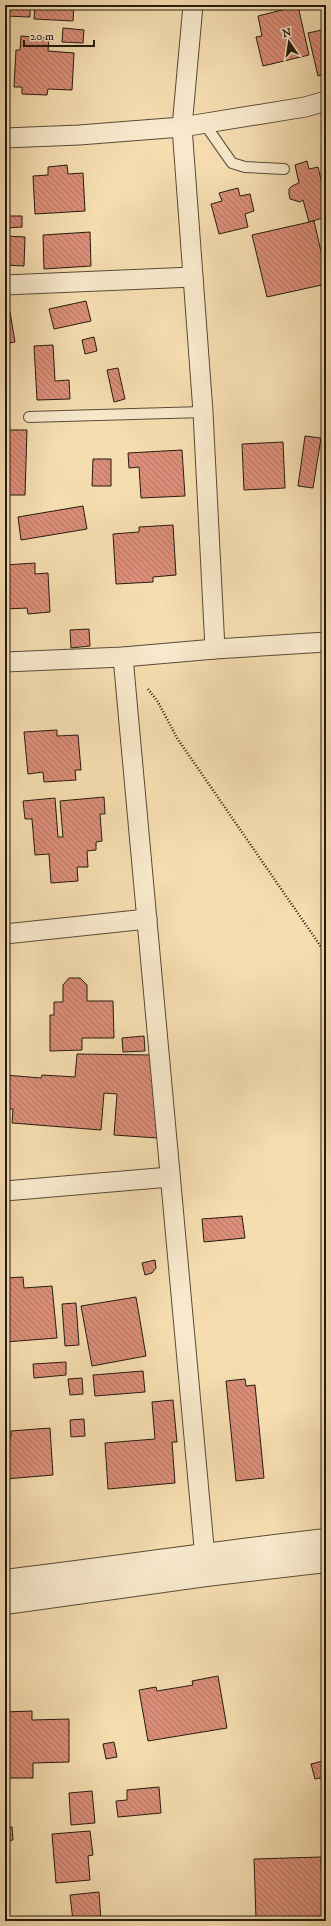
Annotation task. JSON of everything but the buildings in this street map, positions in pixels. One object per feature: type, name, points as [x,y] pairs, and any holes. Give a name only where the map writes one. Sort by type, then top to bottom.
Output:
[{"type":"street","points":[[193,5],[182,127],[203,412],[215,649]]},
{"type":"street","points":[[5,138],[79,135],[182,127],[326,101]]},
{"type":"street","points":[[5,285],[193,277]]},
{"type":"street","points":[[5,662],[123,657],[326,642]]},
{"type":"street","points":[[123,657],[206,1575]]},
{"type":"street","points":[[5,934],[147,919]]},
{"type":"street","points":[[5,1191],[170,1177]]},
{"type":"street","points":[[5,1603],[204,1554],[326,1540]]},
{"type":"street","points":[[5,1581],[206,1575],[326,1561]]},
{"type":"lane","points":[[204,123],[232,164],[245,167],[284,169]]},
{"type":"lane","points":[[29,417],[203,412]]},
{"type":"path","points":[[145,685],[158,702],[177,738],[326,954]]}]
